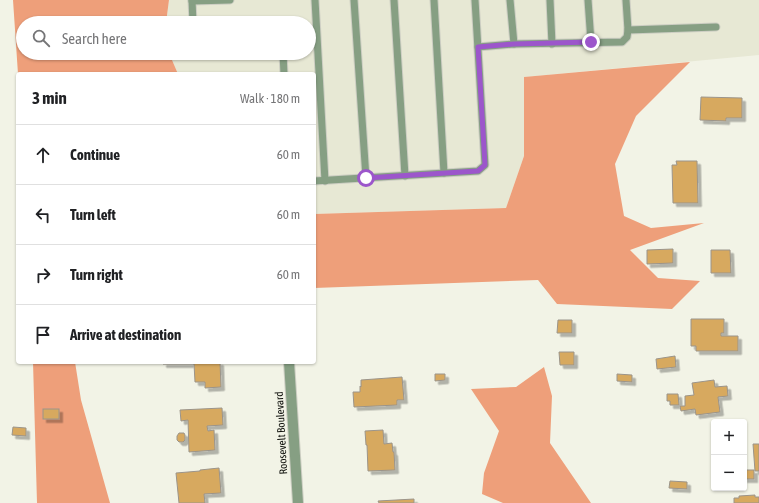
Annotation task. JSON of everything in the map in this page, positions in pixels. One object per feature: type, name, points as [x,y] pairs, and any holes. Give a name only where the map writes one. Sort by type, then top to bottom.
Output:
[{"type":"street","name":"Roosevelt Boulevard","points":[[289,364],[298,503]]},
{"type":"lane","points":[[193,16],[192,1],[230,0]]},
{"type":"lane","points":[[315,0],[316,16]]},
{"type":"lane","points":[[354,0],[366,178]]},
{"type":"lane","points":[[394,0],[404,176]]},
{"type":"lane","points":[[434,0],[444,174]]},
{"type":"lane","points":[[316,182],[478,171],[485,165],[475,0]]},
{"type":"lane","points":[[510,0],[514,44]]},
{"type":"lane","points":[[550,0],[552,44]]},
{"type":"lane","points":[[588,0],[591,42]]},
{"type":"lane","points":[[478,47],[514,44],[622,42],[627,37],[628,30],[626,0]]},
{"type":"lane","points":[[316,21],[325,181]]},
{"type":"lane","points":[[628,30],[716,27]]},
{"type":"lane","points":[[283,60],[284,72]]},
{"type":"shaded area","points":[[13,0],[169,0],[167,16],[16,16],[16,44]]},
{"type":"shaded area","points":[[169,0],[759,0],[759,55],[525,77],[524,156],[506,208],[316,214],[316,72],[177,72],[172,60],[316,60],[316,16],[167,16]]},
{"type":"shaded area","points":[[17,60],[172,60],[177,72],[18,72]]},
{"type":"shaded area","points":[[690,62],[636,116],[615,164],[624,216],[651,228],[704,223],[630,250],[658,278],[700,281],[672,309],[557,304],[538,280],[316,288],[316,214],[506,208],[524,156],[524,77]]},
{"type":"shaded area","points":[[33,364],[75,364],[81,400],[110,503],[37,503]]},
{"type":"shaded area","points":[[544,367],[552,396],[550,443],[591,503],[503,503],[482,494],[484,473],[499,431],[471,389],[516,387]]},
{"type":"building","points":[[701,97],[742,98],[742,118],[726,118],[726,121],[700,120]]},
{"type":"building","points":[[676,161],[697,161],[698,203],[673,203],[672,165],[677,165]]},
{"type":"building","points":[[673,249],[673,263],[647,264],[647,250]]},
{"type":"building","points":[[711,250],[730,250],[731,273],[711,273]]},
{"type":"building","points":[[691,319],[724,319],[724,333],[721,333],[721,336],[738,336],[738,351],[696,351],[696,346],[691,346]]},
{"type":"building","points":[[558,320],[572,320],[572,333],[557,333]]},
{"type":"building","points":[[559,352],[574,352],[574,365],[560,365]]},
{"type":"building","points":[[675,356],[676,367],[657,369],[656,359]]},
{"type":"building","points":[[194,364],[220,364],[221,387],[205,388],[205,382],[195,382]]},
{"type":"building","points":[[435,374],[445,374],[445,380],[435,381]]},
{"type":"building","points":[[617,374],[632,375],[632,382],[617,381]]},
{"type":"building","points":[[402,377],[404,400],[397,400],[397,405],[354,407],[353,392],[360,392],[361,380]]},
{"type":"building","points":[[714,380],[715,387],[727,386],[728,396],[718,397],[720,412],[696,415],[695,409],[681,411],[680,406],[685,406],[685,396],[694,395],[692,383]]},
{"type":"building","points":[[667,394],[678,394],[679,405],[670,405],[670,401],[667,401]]},
{"type":"building","points":[[222,408],[223,425],[207,426],[208,431],[214,430],[215,450],[189,452],[188,420],[181,421],[180,410]]},
{"type":"building","points":[[43,409],[59,409],[59,419],[43,419]]},
{"type":"building","points":[[13,427],[26,428],[26,436],[12,435]]},
{"type":"building","points":[[383,430],[384,444],[392,443],[395,470],[368,471],[365,431]]},
{"type":"building","points":[[179,433],[184,433],[185,435],[185,440],[183,442],[179,442],[177,440]]},
{"type":"building","points":[[753,444],[759,444],[759,471],[755,471]]},
{"type":"building","points":[[219,468],[221,493],[204,494],[205,503],[179,503],[176,473]]},
{"type":"building","points":[[747,470],[754,470],[754,479],[747,479]]},
{"type":"building","points":[[670,481],[687,482],[687,489],[669,488]]},
{"type":"building","points":[[755,495],[755,497],[759,497],[759,503],[734,503],[734,498],[739,498],[739,496]]},
{"type":"building","points":[[414,499],[414,503],[379,503],[378,501]]},
{"type":"route","points":[[366,178],[478,171],[485,165],[478,47],[514,44],[591,42]]}]
